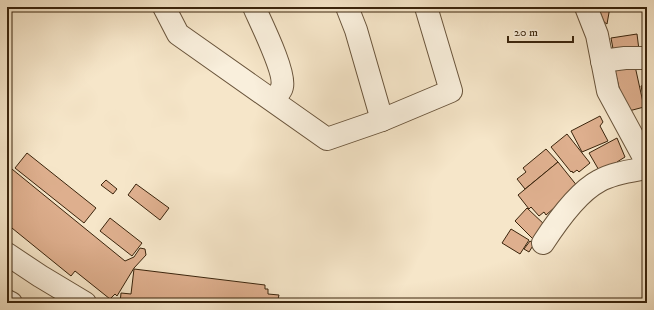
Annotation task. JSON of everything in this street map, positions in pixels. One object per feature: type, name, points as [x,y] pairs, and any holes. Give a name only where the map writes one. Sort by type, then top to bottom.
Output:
[{"type":"street","points":[[164,7],[178,34],[327,139],[382,120],[451,91],[426,7]]},
{"type":"street","points":[[254,7],[283,81],[282,89],[273,100]]},
{"type":"street","points":[[347,7],[356,30],[382,120]]},
{"type":"street","points":[[586,7],[597,35],[608,91],[647,163]]},
{"type":"street","points":[[602,61],[625,58],[647,58]]},
{"type":"street","points":[[543,243],[559,219],[579,197],[598,181],[615,174],[647,168]]},
{"type":"street","points":[[7,254],[85,303]]},
{"type":"street","points":[[7,301],[11,303]]},
{"type":"building","points":[[598,7],[610,7],[607,24],[604,22]]},
{"type":"building","points":[[637,34],[639,50],[614,54],[611,38]]},
{"type":"building","points":[[635,66],[644,107],[625,112],[615,71]]},
{"type":"building","points":[[647,84],[647,113],[641,86]]},
{"type":"building","points":[[600,116],[603,122],[600,126],[608,141],[582,152],[571,131]]},
{"type":"building","points":[[567,134],[590,163],[579,172],[577,170],[573,173],[572,171],[571,172],[551,147]]},
{"type":"building","points":[[617,138],[625,157],[617,162],[618,164],[600,172],[589,153]]},
{"type":"building","points":[[546,149],[558,162],[525,189],[517,179],[526,172],[523,168]]},
{"type":"building","points":[[27,153],[96,208],[84,223],[15,168]]},
{"type":"building","points":[[558,162],[578,187],[546,215],[544,212],[539,216],[531,207],[529,209],[518,195]]},
{"type":"building","points":[[7,165],[125,261],[134,257],[140,248],[145,249],[146,255],[134,268],[117,296],[115,294],[110,299],[75,271],[71,276],[7,224]]},
{"type":"building","points":[[106,180],[117,189],[113,194],[101,185]]},
{"type":"building","points":[[136,184],[169,208],[160,220],[128,195]]},
{"type":"building","points":[[527,208],[547,227],[534,240],[515,221]]},
{"type":"building","points":[[110,218],[142,243],[132,256],[100,231]]},
{"type":"building","points":[[511,229],[529,240],[520,254],[502,243]]},
{"type":"building","points":[[530,241],[534,244],[529,252],[524,249]]},
{"type":"building","points":[[134,269],[265,285],[265,289],[268,289],[268,294],[279,295],[278,299],[288,300],[288,303],[120,303],[121,293],[131,294]]}]
